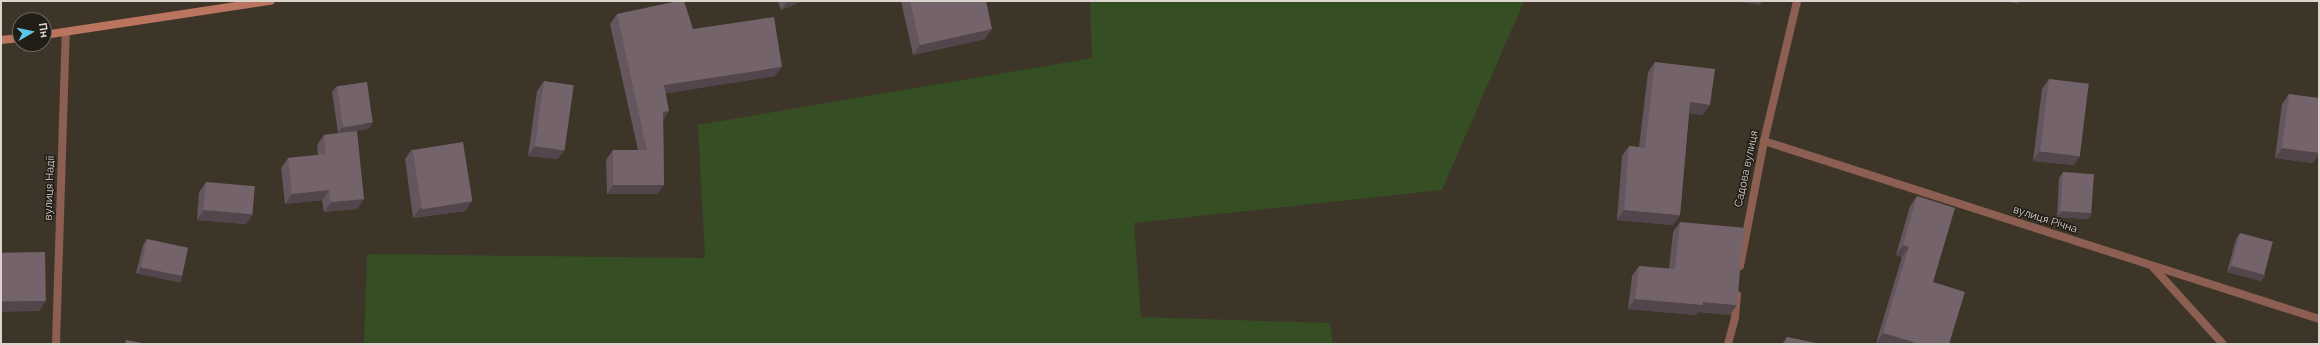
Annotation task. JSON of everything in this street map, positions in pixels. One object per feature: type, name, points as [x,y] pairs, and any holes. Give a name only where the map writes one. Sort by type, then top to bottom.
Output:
[{"type":"street","points":[[52,34],[270,1]]},
{"type":"street","name":"Садова вулиця","points":[[1739,274],[1764,141],[1797,1]]},
{"type":"street","name":"вулиця Надії","points":[[56,344],[66,32]]},
{"type":"street","points":[[1,40],[12,39]]},
{"type":"street","name":"вулиця Річна","points":[[1764,141],[2319,318]]},
{"type":"street","points":[[2151,265],[2223,344]]},
{"type":"street","points":[[1728,344],[1735,317],[1738,288]]},
{"type":"green space","points":[[1090,1],[1524,1],[1442,190],[1134,223],[1141,317],[1330,323],[1333,344],[364,344],[367,254],[705,258],[698,125],[1092,58]]},
{"type":"building","points":[[684,1],[693,29],[774,17],[782,67],[664,85],[669,111],[663,112],[664,185],[613,185],[613,150],[647,150],[617,14]]},
{"type":"building","points":[[910,1],[986,1],[992,29],[920,45]]},
{"type":"building","points":[[1655,62],[1715,69],[1710,105],[1690,102],[1680,215],[1624,210],[1629,146],[1645,148]]},
{"type":"building","points":[[2049,79],[2089,84],[2080,156],[2040,151]]},
{"type":"building","points":[[544,81],[574,85],[565,151],[535,146]]},
{"type":"building","points":[[367,82],[373,123],[343,127],[337,86]]},
{"type":"building","points":[[2289,94],[2319,98],[2319,153],[2282,148]]},
{"type":"building","points":[[357,131],[364,199],[331,202],[329,190],[292,194],[288,158],[326,154],[324,135]]},
{"type":"building","points":[[463,142],[472,201],[422,209],[413,150]]},
{"type":"building","points":[[2063,172],[2094,174],[2091,213],[2060,211]]},
{"type":"building","points":[[206,182],[255,186],[252,214],[204,210]]},
{"type":"building","points":[[1917,196],[1955,208],[1933,282],[1965,292],[1949,344],[1919,344],[1883,333],[1909,247],[1903,245]]},
{"type":"building","points":[[1680,222],[1746,228],[1742,248],[1737,305],[1703,302],[1703,305],[1635,299],[1639,266],[1675,269]]},
{"type":"building","points":[[2240,233],[2273,242],[2264,275],[2231,266]]},
{"type":"building","points":[[147,239],[188,248],[182,276],[141,267]]},
{"type":"building","points":[[45,252],[46,301],[2,302],[1,253]]},
{"type":"building","points":[[1787,337],[1820,344],[1785,344]]},
{"type":"building","points":[[126,340],[147,344],[125,344]]}]
